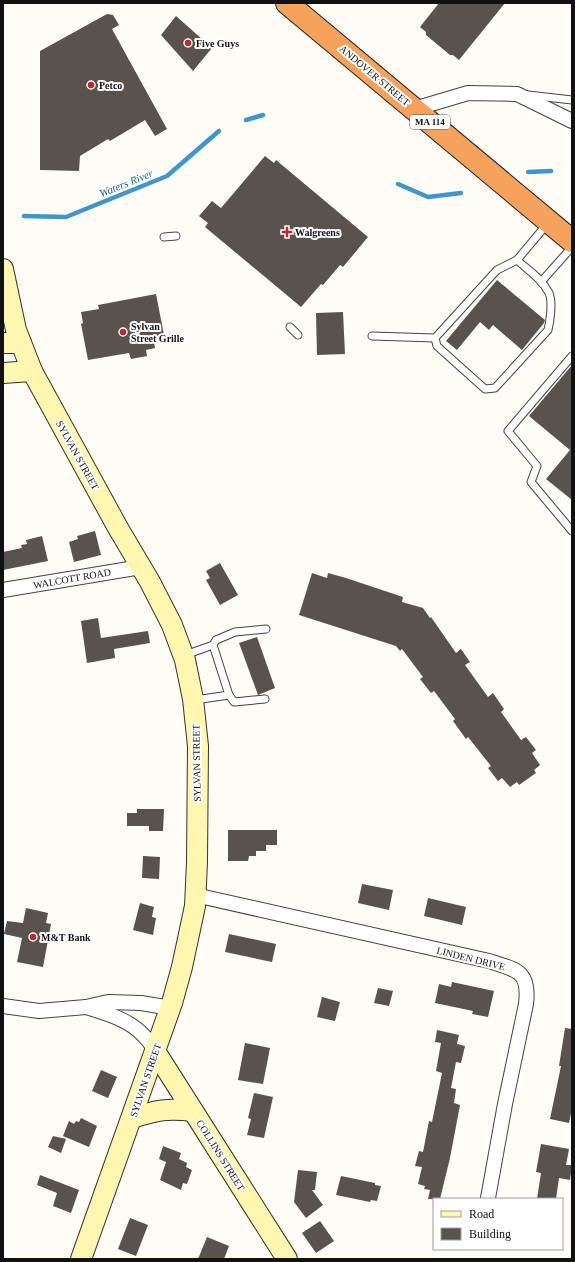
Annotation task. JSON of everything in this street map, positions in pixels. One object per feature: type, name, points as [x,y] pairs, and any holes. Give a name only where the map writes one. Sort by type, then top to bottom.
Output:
[{"type":"highway","name":"ANDOVER STREET","points":[[288,3],[572,240]]},
{"type":"main road","name":"SYLVAN STREET","points":[[3,269],[6,307],[16,330],[12,343],[32,371],[172,625],[183,655],[193,701],[198,746],[195,906],[182,967],[171,1008],[81,1259]]},
{"type":"main road","points":[[3,373],[32,371]]},
{"type":"main road","name":"COLLINS STREET","points":[[155,1051],[287,1259]]},
{"type":"main road","points":[[132,1118],[156,1110],[172,1109],[193,1111]]},
{"type":"street","points":[[414,109],[468,93],[517,94],[572,121]]},
{"type":"street","name":"WALCOTT ROAD","points":[[3,590],[141,567]]},
{"type":"street","name":"LINDEN DRIVE","points":[[195,895],[489,961],[516,970],[524,978],[528,991],[526,1004],[505,1104],[488,1198]]},
{"type":"street","points":[[3,1006],[39,1011],[86,1007],[108,1002],[141,1003],[171,1008]]},
{"type":"street","points":[[86,1007],[101,1011],[130,1024],[144,1036],[155,1051]]},
{"type":"lane","points":[[517,94],[572,100]]},
{"type":"lane","points":[[372,336],[435,338],[497,270],[516,260],[549,222]]},
{"type":"lane","points":[[164,237],[176,236]]},
{"type":"lane","points":[[541,282],[572,247]]},
{"type":"lane","points":[[435,338],[437,346],[485,389],[495,388],[548,330],[550,320],[550,294],[541,282],[516,260]]},
{"type":"lane","points":[[290,327],[298,335]]},
{"type":"lane","points":[[572,356],[508,430],[537,466],[531,482],[572,531]]},
{"type":"lane","points":[[183,655],[213,645],[216,640],[235,632],[266,629]]},
{"type":"lane","points":[[213,645],[229,695],[234,702],[265,699]]},
{"type":"lane","points":[[193,701],[229,695]]},
{"type":"building","points":[[439,3],[505,3],[459,60],[453,55],[450,55],[426,35],[426,32],[420,27]]},
{"type":"building","name":"Petco","points":[[107,14],[113,15],[119,25],[112,29],[167,129],[155,136],[145,120],[110,141],[108,139],[80,156],[79,171],[40,170],[40,51]]},
{"type":"building","points":[[176,16],[212,48],[193,71],[161,35]]},
{"type":"building","name":"Walgreens","points":[[265,156],[274,163],[276,160],[368,237],[343,267],[340,265],[301,307],[205,227],[208,223],[199,216],[212,201],[221,208]]},
{"type":"building","points":[[497,280],[545,320],[544,323],[522,350],[493,325],[489,330],[480,322],[457,350],[446,341]]},
{"type":"building","name":"Sylvan Street Grille","points":[[156,294],[165,340],[154,342],[155,348],[146,350],[147,356],[131,359],[129,353],[88,360],[81,324],[83,323],[81,312],[99,309],[98,305]]},
{"type":"building","points":[[343,312],[345,354],[317,355],[316,313]]},
{"type":"building","points":[[572,365],[572,500],[546,479],[570,450],[529,416]]},
{"type":"building","points":[[95,531],[101,555],[74,562],[69,542],[78,539],[77,536]]},
{"type":"building","points":[[42,536],[48,561],[3,570],[3,552],[22,548],[21,545],[27,544],[26,540]]},
{"type":"building","points":[[220,563],[238,595],[220,605],[206,580],[210,578],[206,571]]},
{"type":"building","points":[[312,573],[327,578],[328,573],[346,578],[403,597],[402,602],[423,608],[456,653],[461,649],[470,662],[465,665],[488,697],[493,693],[504,709],[501,712],[521,740],[526,737],[536,750],[532,753],[540,765],[534,770],[536,773],[519,785],[517,782],[510,787],[502,778],[498,781],[488,768],[491,766],[468,737],[466,739],[453,721],[455,719],[434,691],[431,693],[420,679],[423,677],[402,649],[400,651],[396,646],[299,615]]},
{"type":"building","points":[[98,618],[101,638],[148,631],[150,643],[114,649],[115,658],[87,663],[81,621]]},
{"type":"building","points":[[257,637],[275,688],[258,695],[239,643]]},
{"type":"building","points":[[137,809],[164,809],[163,831],[149,831],[149,826],[127,826],[127,813],[137,813]]},
{"type":"building","points":[[228,830],[277,830],[277,845],[266,845],[266,851],[256,851],[256,856],[249,856],[248,861],[228,861]]},
{"type":"building","points":[[143,856],[160,857],[159,879],[142,878]]},
{"type":"building","points":[[362,884],[393,890],[389,910],[358,903]]},
{"type":"building","points":[[428,898],[466,907],[462,925],[424,916]]},
{"type":"building","points":[[140,903],[154,907],[152,917],[156,918],[153,935],[133,930]]},
{"type":"building","name":"M&T Bank","points":[[26,908],[48,913],[46,923],[51,924],[43,967],[17,962],[22,938],[4,934],[7,921],[23,923]]},
{"type":"building","points":[[229,934],[276,944],[272,962],[225,952]]},
{"type":"building","points":[[452,982],[494,991],[488,1017],[472,1014],[473,1011],[435,1003],[439,984],[451,987]]},
{"type":"building","points":[[378,988],[393,991],[389,1006],[374,1003]]},
{"type":"building","points":[[322,997],[340,1002],[335,1021],[317,1017]]},
{"type":"building","points":[[565,1028],[572,1029],[572,1109],[569,1123],[550,1119],[561,1066],[559,1066]]},
{"type":"building","points":[[437,1030],[459,1035],[457,1044],[465,1046],[461,1063],[456,1062],[451,1088],[456,1089],[454,1103],[460,1105],[450,1158],[440,1198],[428,1199],[430,1190],[424,1189],[425,1186],[418,1184],[422,1167],[415,1166],[419,1151],[423,1152],[429,1121],[432,1122],[442,1073],[436,1071],[441,1043],[435,1042]]},
{"type":"building","points":[[245,1043],[270,1048],[263,1084],[238,1080]]},
{"type":"building","points":[[101,1070],[117,1077],[108,1098],[92,1091]]},
{"type":"building","points":[[254,1093],[273,1097],[264,1138],[247,1135],[251,1119],[248,1118]]},
{"type":"building","points":[[81,1118],[97,1126],[89,1147],[63,1136],[69,1121],[74,1124],[76,1121],[79,1122]]},
{"type":"building","points":[[53,1136],[66,1139],[61,1153],[48,1147]]},
{"type":"building","points":[[541,1144],[569,1149],[566,1165],[572,1165],[570,1180],[559,1178],[556,1198],[537,1198],[541,1173],[536,1172]]},
{"type":"building","points":[[163,1146],[181,1153],[179,1159],[187,1163],[186,1167],[192,1170],[187,1184],[183,1183],[181,1190],[160,1180],[166,1162],[159,1159]]},
{"type":"building","points":[[298,1170],[317,1172],[315,1190],[312,1190],[323,1205],[306,1218],[294,1202]]},
{"type":"building","points":[[40,1175],[79,1190],[71,1213],[53,1206],[57,1193],[37,1185]]},
{"type":"building","points":[[341,1176],[375,1183],[375,1185],[381,1186],[377,1201],[371,1200],[370,1202],[336,1195]]},
{"type":"building","points":[[130,1218],[148,1225],[136,1256],[118,1249]]},
{"type":"building","points":[[320,1221],[334,1241],[316,1253],[302,1233]]},
{"type":"building","points":[[207,1237],[229,1246],[224,1259],[198,1259]]},
{"type":"waterway","name":"Waters River","points":[[246,120],[263,115]]},
{"type":"waterway","name":"Waters River","points":[[24,216],[66,217],[167,176],[219,131]]},
{"type":"waterway","name":"Waters River","points":[[528,172],[551,171]]},
{"type":"waterway","name":"Waters River","points":[[398,184],[428,197],[461,193]]},
{"type":"place","name":"Five Guys","points":[[188,43]]},
{"type":"place","name":"Petco","points":[[91,85]]},
{"type":"place","name":"Walgreens","points":[[287,232]]},
{"type":"place","name":"Sylvan Street Grille","points":[[123,332]]},
{"type":"place","name":"M&T Bank","points":[[33,937]]}]
